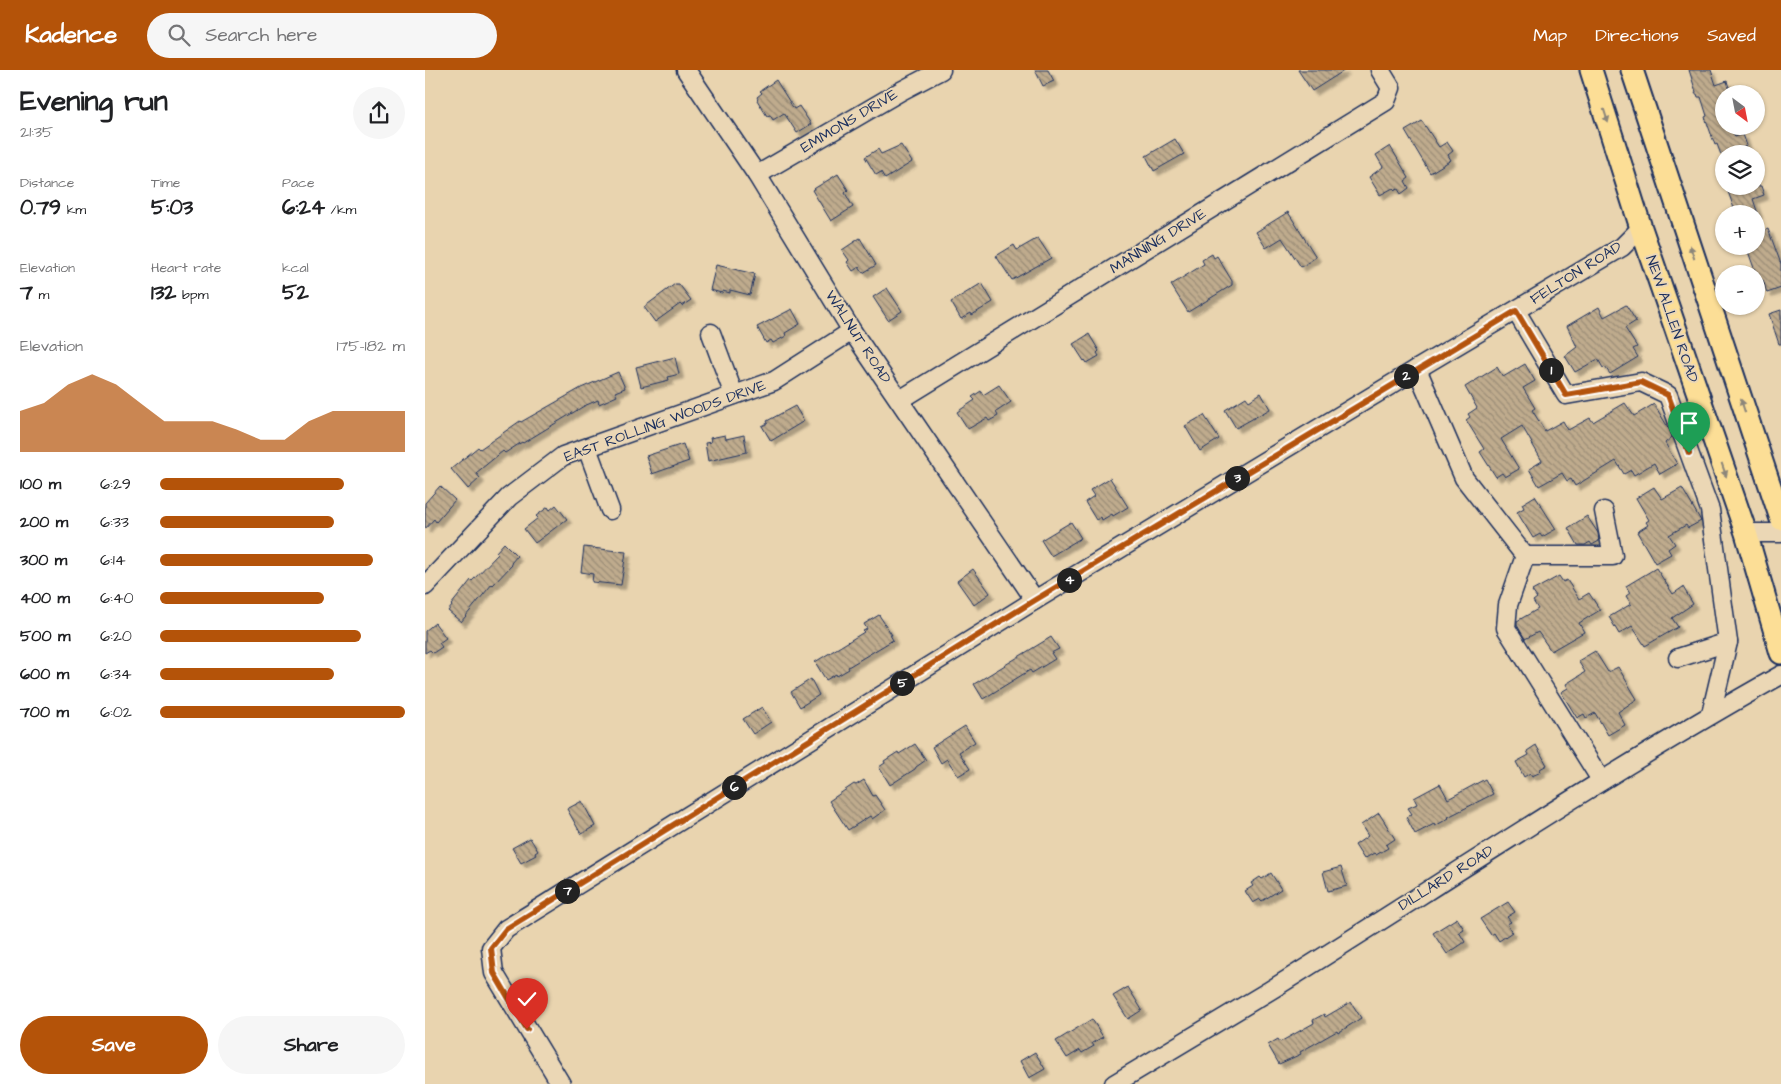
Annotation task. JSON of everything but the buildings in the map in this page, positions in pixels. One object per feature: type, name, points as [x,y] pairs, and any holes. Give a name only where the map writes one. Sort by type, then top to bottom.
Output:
[{"type":"main road","name":"NEW ALLEN ROAD","points":[[1591,70],[1641,228],[1746,533],[1781,653]]},
{"type":"main road","points":[[1632,70],[1781,518]]},
{"type":"street","name":"WALNUT ROAD","points":[[686,70],[757,175],[852,331],[1035,600]]},
{"type":"street","name":"EMMONS DRIVE","points":[[757,175],[901,91],[941,70]]},
{"type":"street","name":"MANNING DRIVE","points":[[900,400],[1387,101],[1391,88],[1380,70]]},
{"type":"street","name":"FELTON ROAD","points":[[561,1084],[494,973],[491,948],[506,929],[1035,600],[1622,247],[1641,228]]},
{"type":"street","points":[[1516,311],[1566,395],[1641,382],[1668,395],[1710,510],[1728,642],[1711,714]]},
{"type":"street","name":"EAST ROLLING WOODS DRIVE","points":[[425,586],[509,497],[563,456],[774,381],[852,331]]},
{"type":"street","points":[[711,332],[734,395]]},
{"type":"street","points":[[1417,369],[1463,478],[1525,556]]},
{"type":"street","points":[[587,448],[610,510]]},
{"type":"street","points":[[1525,556],[1613,556],[1604,511]]},
{"type":"street","points":[[1746,533],[1781,533]]},
{"type":"street","points":[[1525,556],[1508,605],[1506,628],[1601,780]]},
{"type":"street","points":[[1678,658],[1728,642]]},
{"type":"street","name":"DILLARD ROAD","points":[[1114,1084],[1268,991],[1601,780],[1711,714],[1781,675]]},
{"type":"route","points":[[527,1029],[494,973],[491,948],[506,929],[1035,600],[1516,311],[1566,395],[1641,382],[1668,395],[1689,453]]}]
